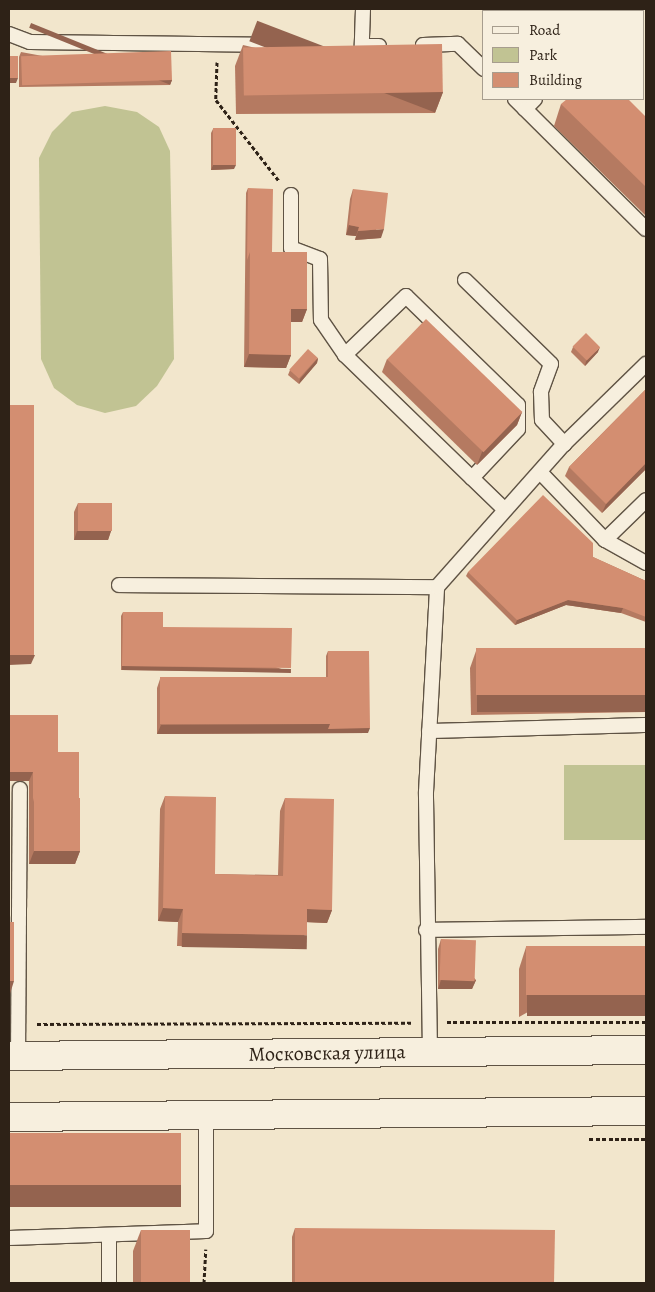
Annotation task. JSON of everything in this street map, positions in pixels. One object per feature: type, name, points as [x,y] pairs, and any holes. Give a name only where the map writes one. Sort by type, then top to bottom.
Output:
[{"type":"main road","name":"Московская улица","points":[[13,1056],[646,1050]]},
{"type":"main road","points":[[9,1117],[646,1111]]},
{"type":"lane","points":[[362,46],[363,9]]},
{"type":"lane","points":[[9,34],[30,42],[217,46],[274,45]]},
{"type":"lane","points":[[410,45],[458,44],[482,67]]},
{"type":"lane","points":[[343,46],[391,46]]},
{"type":"lane","points":[[525,102],[646,229]]},
{"type":"lane","points":[[291,195],[291,248],[320,259],[321,320],[346,355],[504,508]]},
{"type":"lane","points":[[465,280],[551,364],[542,392],[542,420],[564,444]]},
{"type":"lane","points":[[346,355],[406,296],[511,398],[518,405],[518,429],[472,478]]},
{"type":"lane","points":[[430,1052],[426,930],[429,731],[437,587],[504,508],[540,472],[564,444],[646,364]]},
{"type":"lane","points":[[540,472],[605,540],[646,563]]},
{"type":"lane","points":[[605,540],[646,500]]},
{"type":"lane","points":[[119,585],[437,587]]},
{"type":"lane","points":[[429,731],[646,725]]},
{"type":"lane","points":[[13,1056],[20,1024],[13,904],[20,789]]},
{"type":"lane","points":[[426,930],[646,927]]},
{"type":"lane","points":[[9,1238],[206,1231],[206,1115]]},
{"type":"lane","points":[[109,1235],[109,1283]]},
{"type":"path","points":[[217,46],[216,100],[291,195]]},
{"type":"path","points":[[20,1024],[646,1022]]},
{"type":"path","points":[[204,1283],[206,1231]]},
{"type":"green space","points":[[105,106],[137,112],[159,127],[170,151],[174,359],[157,386],[136,406],[105,413],[77,405],[54,388],[41,359],[39,158],[52,132],[72,112]]},
{"type":"green space","points":[[564,765],[646,765],[646,840],[564,840]]},
{"type":"building","points":[[518,9],[586,9],[586,10]]},
{"type":"building","points":[[442,44],[443,92],[244,95],[243,47]]},
{"type":"building","points":[[171,51],[172,80],[22,85],[21,56]]},
{"type":"building","points":[[9,56],[18,56],[18,78],[9,78]]},
{"type":"building","points":[[566,100],[629,100],[646,117],[646,187],[561,104]]},
{"type":"building","points":[[213,128],[236,128],[236,165],[213,165]]},
{"type":"building","points":[[248,188],[273,189],[272,252],[250,252],[247,260]]},
{"type":"building","points":[[353,189],[388,193],[384,229],[358,231],[359,227],[349,225]]},
{"type":"building","points":[[250,252],[307,252],[307,309],[291,309],[291,355],[249,354]]},
{"type":"building","points":[[426,319],[522,412],[483,452],[387,359]]},
{"type":"building","points":[[586,333],[600,347],[587,361],[573,346]]},
{"type":"building","points":[[308,349],[318,358],[299,379],[289,370]]},
{"type":"building","points":[[646,389],[646,463],[606,504],[569,467]]},
{"type":"building","points":[[9,405],[34,405],[34,655],[9,655]]},
{"type":"building","points":[[543,495],[593,543],[593,557],[646,581],[646,617],[623,608],[568,600],[517,620],[468,572]]},
{"type":"building","points":[[78,503],[112,503],[112,531],[78,531]]},
{"type":"building","points":[[123,612],[163,612],[163,627],[292,628],[291,668],[122,666]]},
{"type":"building","points":[[476,648],[646,648],[646,695],[476,695]]},
{"type":"building","points":[[328,651],[369,651],[370,728],[328,729],[330,724],[330,677],[328,677]]},
{"type":"building","points":[[160,677],[330,677],[330,724],[160,724]]},
{"type":"building","points":[[9,715],[58,715],[58,752],[9,752]]},
{"type":"building","points":[[9,752],[79,752],[79,798],[34,798],[33,802],[33,772],[9,772]]},
{"type":"building","points":[[165,796],[216,797],[215,874],[283,876],[285,798],[334,799],[332,910],[307,909],[307,935],[182,933],[183,909],[163,908]]},
{"type":"building","points":[[34,798],[80,798],[80,851],[34,851]]},
{"type":"building","points":[[9,922],[14,922],[14,981],[9,981]]},
{"type":"building","points":[[441,939],[476,940],[475,981],[440,980]]},
{"type":"building","points":[[526,946],[646,946],[646,995],[526,995]]},
{"type":"building","points":[[9,1133],[181,1133],[181,1185],[9,1185]]},
{"type":"building","points":[[295,1228],[555,1230],[554,1283],[295,1282]]},
{"type":"building","points":[[141,1230],[190,1230],[190,1283],[141,1283]]}]
